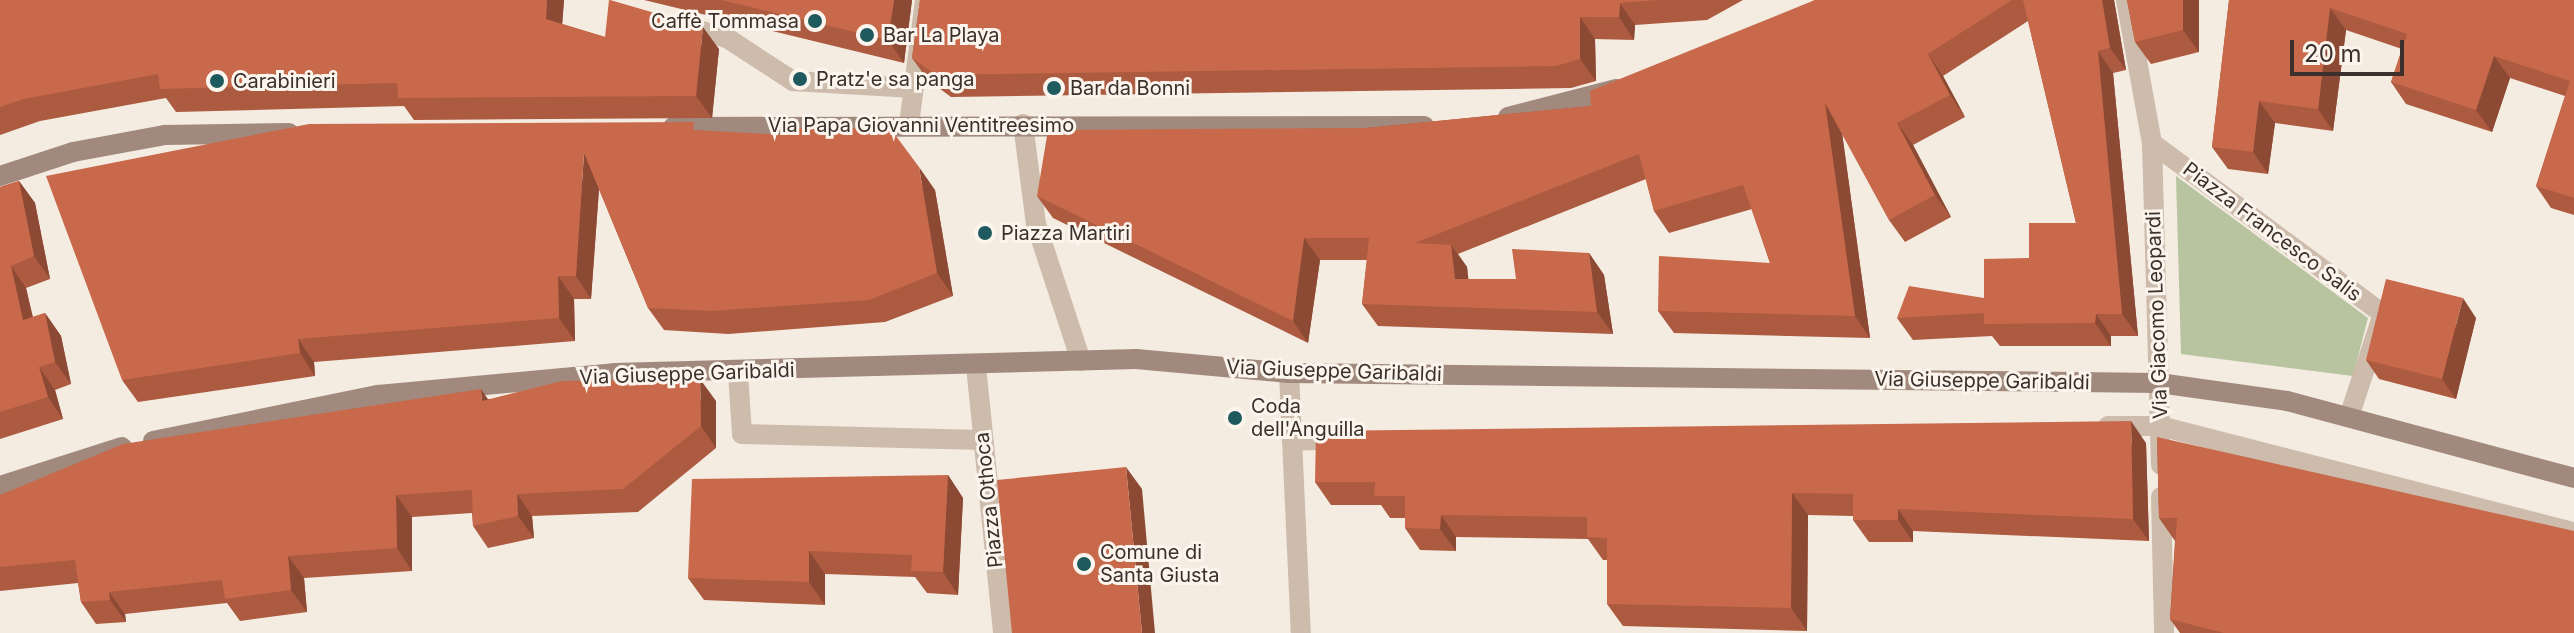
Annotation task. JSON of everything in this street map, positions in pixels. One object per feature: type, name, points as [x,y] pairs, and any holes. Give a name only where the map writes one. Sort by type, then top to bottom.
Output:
[{"type":"main road","points":[[1480,121],[1636,81]]},
{"type":"main road","name":"Via Papa Giovanni Ventitreesimo","points":[[654,127],[1452,124]]},
{"type":"main road","points":[[0,176],[73,152],[165,135],[312,132]]},
{"type":"main road","name":"Via Giuseppe Garibaldi","points":[[0,486],[120,447],[378,395],[614,373],[738,373],[1081,361],[1289,373],[2159,383],[2349,417],[2574,478]]},
{"type":"street","points":[[909,125],[925,0]]},
{"type":"street","name":"Via Giacomo Leopardi","points":[[2126,0],[2152,143],[2164,633]]},
{"type":"street","points":[[656,17],[727,38],[793,81],[914,88]]},
{"type":"street","points":[[1023,124],[1036,224],[1081,361]]},
{"type":"street","name":"Piazza Francesco Salis","points":[[2152,143],[2383,314],[2349,417]]},
{"type":"street","name":"Piazza Othoca","points":[[976,366],[1003,633]]},
{"type":"street","points":[[738,373],[742,434],[983,440]]},
{"type":"street","points":[[1289,373],[1301,633]]},
{"type":"street","points":[[2081,427],[2160,426],[2574,532]]},
{"type":"street","points":[[1292,441],[1358,438]]},
{"type":"green space","points":[[2176,176],[2368,318],[2353,376],[2181,354]]},
{"type":"building","points":[[0,0],[547,0],[546,19],[605,37],[610,0],[703,27],[696,96],[398,98],[397,83],[160,89],[158,74],[24,99],[0,107]]},
{"type":"building","points":[[721,0],[894,0],[888,40]]},
{"type":"building","points":[[920,0],[1657,0],[1620,3],[1619,17],[1580,17],[1580,59],[1556,66],[936,75],[912,58]]},
{"type":"building","points":[[1815,0],[2012,0],[1928,54],[1950,95],[1897,123],[1935,195],[1889,220],[1825,103],[1855,316],[1658,311],[1659,256],[1770,263],[1743,185],[1654,211],[1639,154],[1415,243],[1451,245],[1455,279],[1516,279],[1512,249],[1589,253],[1597,312],[1362,304],[1369,238],[1304,238],[1293,321],[1037,196],[1048,130],[1366,128],[1591,106],[1590,91]]},
{"type":"building","points":[[2023,0],[2102,0],[2110,48],[2098,51],[2122,314],[2096,314],[2095,323],[1984,324],[1984,313],[1897,318],[1909,286],[1984,298],[1984,259],[2029,258],[2029,223],[2076,223]]},
{"type":"building","points":[[2127,0],[2183,0],[2183,30],[2135,42]]},
{"type":"building","points":[[2229,0],[2574,0],[2574,198],[2536,186],[2570,81],[2494,56],[2476,110],[2391,82],[2407,34],[2330,8],[2318,109],[2259,101],[2253,152],[2212,147]]},
{"type":"building","points":[[694,122],[693,130],[785,135],[785,128],[890,128],[919,167],[937,273],[869,300],[712,311],[648,308],[584,153],[576,276],[558,276],[559,318],[298,339],[300,353],[122,380],[46,176],[309,124]]},
{"type":"building","points":[[19,181],[34,256],[11,266],[23,320],[45,313],[55,362],[39,367],[48,397],[0,412],[0,187]]},
{"type":"building","points":[[2386,279],[2463,298],[2442,379],[2366,360]]},
{"type":"building","points":[[700,379],[701,426],[623,489],[517,494],[518,516],[473,526],[472,490],[396,495],[397,548],[288,556],[291,590],[225,599],[222,580],[109,592],[110,600],[81,602],[75,560],[0,567],[0,495],[123,444],[481,389],[482,401],[562,381]]},
{"type":"building","points":[[2131,421],[2133,519],[1898,509],[1898,520],[1853,520],[1853,494],[1792,493],[1791,608],[1607,604],[1607,538],[1587,537],[1587,517],[1441,515],[1440,529],[1405,528],[1405,496],[1374,496],[1375,482],[1315,482],[1316,431]]},
{"type":"building","points":[[2157,437],[2574,531],[2574,633],[2224,633],[2170,619],[2177,518],[2159,518]]},
{"type":"building","name":"Comune di Santa Giusta","points":[[1126,467],[1142,633],[1012,633],[997,480]]},
{"type":"building","points":[[948,475],[943,572],[911,571],[912,555],[809,551],[809,582],[688,578],[692,479]]},
{"type":"place","name":"Caffè Tommasa","points":[[815,21]]},
{"type":"place","name":"Bar La Playa","points":[[867,35]]},
{"type":"place","name":"Pratz'e sa panga","points":[[800,79]]},
{"type":"place","name":"Carabinieri","points":[[217,81]]},
{"type":"place","name":"Bar da Bonni","points":[[1054,88]]},
{"type":"place","name":"Piazza Martiri","points":[[985,233]]},
{"type":"place","name":"Coda dell'Anguilla","points":[[1235,418]]},
{"type":"place","name":"Comune di Santa Giusta","points":[[1084,564]]}]
